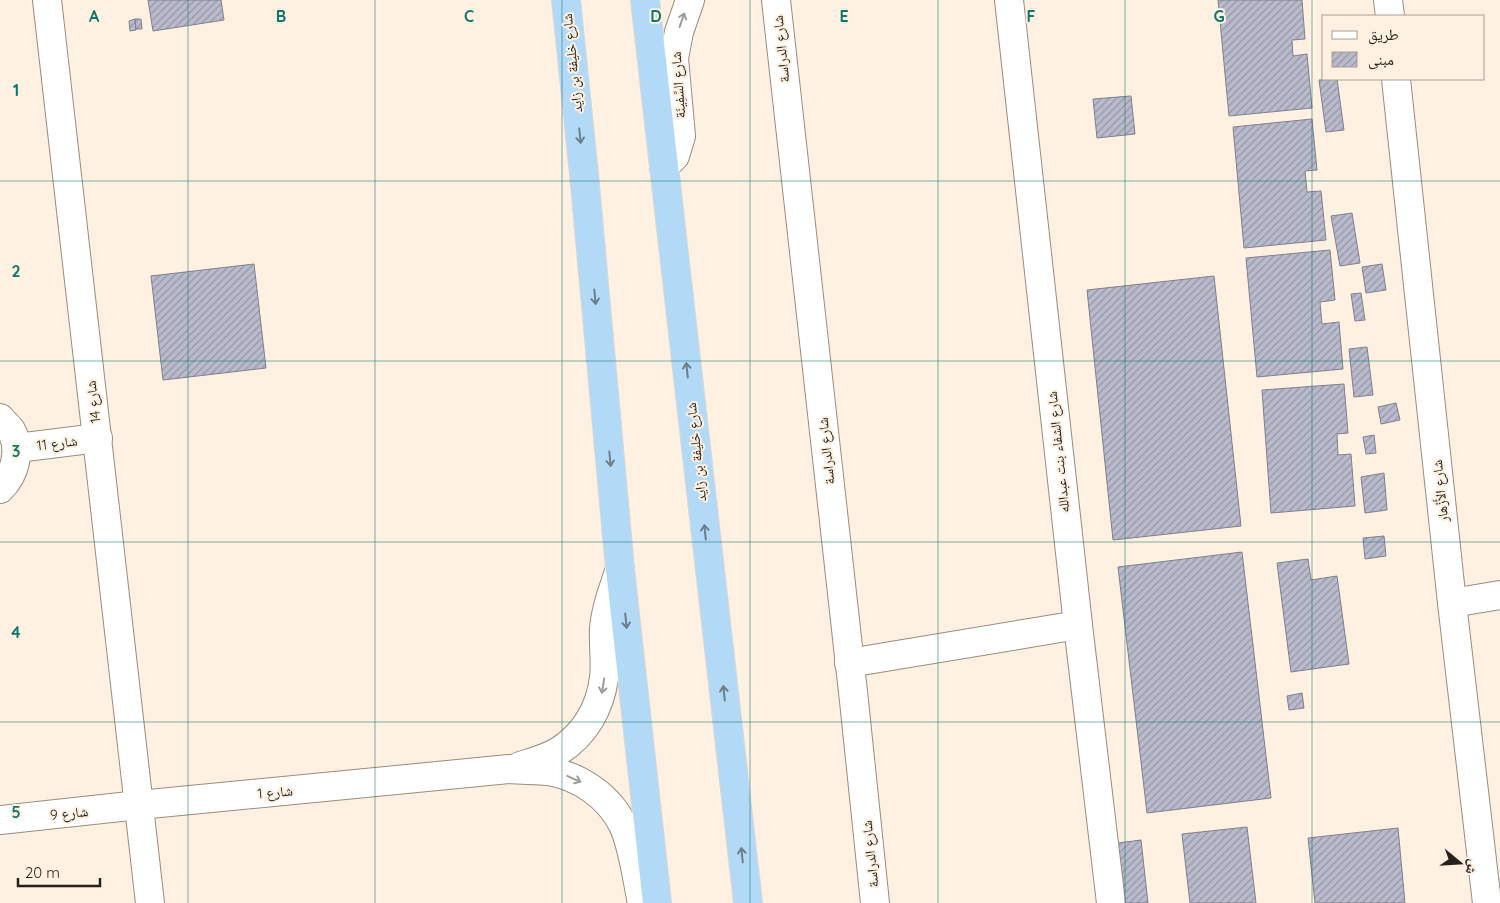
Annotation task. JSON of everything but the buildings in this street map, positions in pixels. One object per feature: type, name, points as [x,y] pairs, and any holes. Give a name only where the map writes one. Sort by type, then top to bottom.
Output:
[{"type":"highway","name":"شارع خليفة بن زايد","points":[[566,0],[620,569],[657,903]]},
{"type":"highway","name":"شارع خليفة بن زايد","points":[[646,0],[748,903]]},
{"type":"street","name":"شارع 14","points":[[47,0],[138,805]]},
{"type":"street","name":"شارع السَّفِينَة","points":[[664,167],[675,156],[681,136],[674,58],[679,32],[690,0]]},
{"type":"street","name":"شارع الدراسة","points":[[776,0],[875,903]]},
{"type":"street","name":"شارع الشفاء بنت عبدالله","points":[[1008,0],[1111,903]]},
{"type":"street","points":[[1388,0],[1390,15]]},
{"type":"street","name":"شارع الأَزْهار","points":[[1396,80],[1452,603],[1487,903]]},
{"type":"street","name":"شارع 11","points":[[0,418],[11,431],[17,448],[14,471],[0,489]]},
{"type":"street","name":"شارع 11","points":[[17,448],[98,438]]},
{"type":"street","name":"شارع 1","points":[[509,769],[542,759],[559,751],[585,727],[595,712],[601,695],[604,677],[604,629],[607,608],[620,569]]},
{"type":"street","points":[[1452,603],[1500,596]]},
{"type":"street","points":[[849,663],[1078,625]]},
{"type":"street","name":"شارع 1","points":[[138,805],[509,769],[548,771],[567,776],[584,784],[600,795],[614,809],[624,826],[642,903]]},
{"type":"street","points":[[138,805],[150,903]]},
{"type":"street","name":"شارع 9","points":[[0,820],[138,805]]}]
